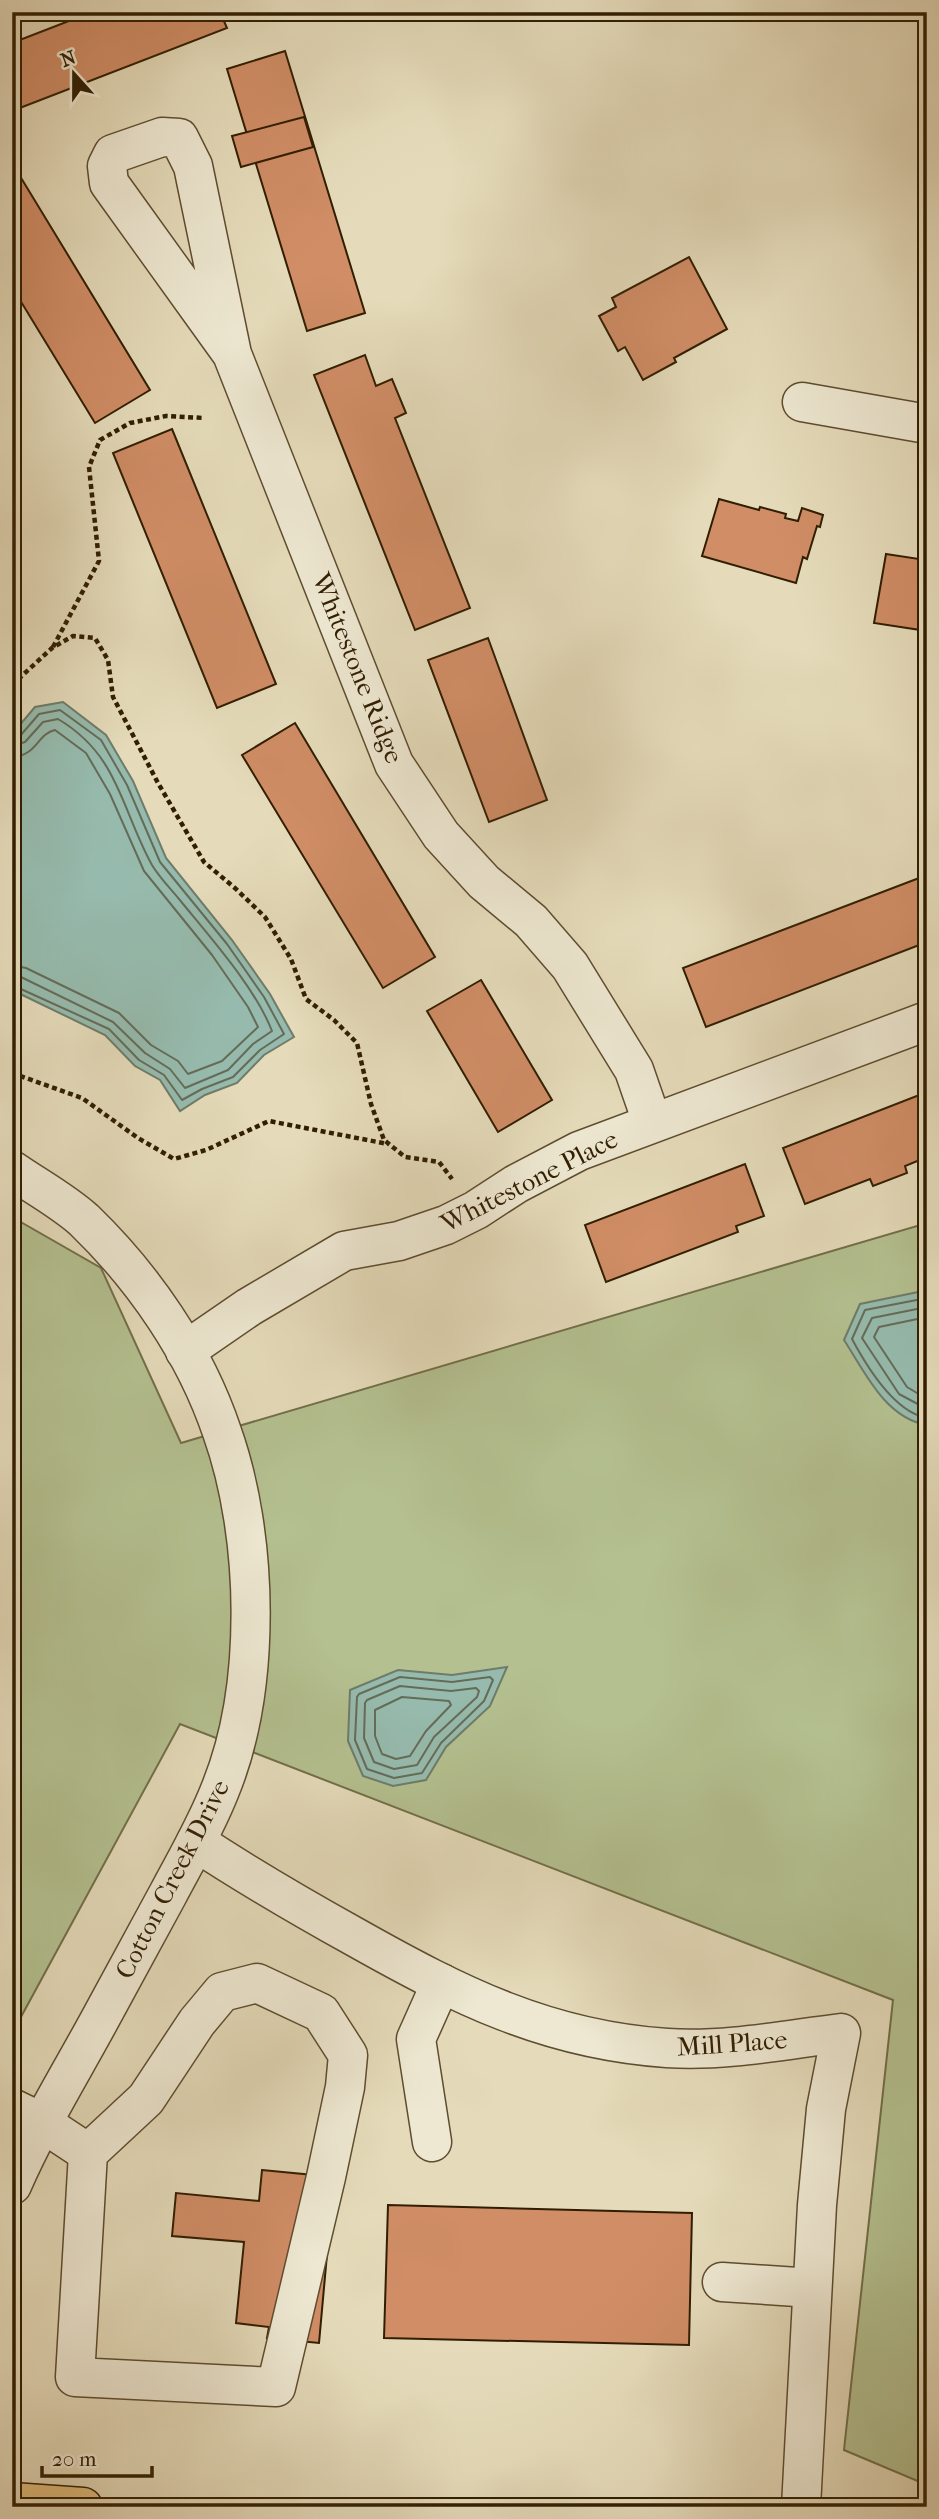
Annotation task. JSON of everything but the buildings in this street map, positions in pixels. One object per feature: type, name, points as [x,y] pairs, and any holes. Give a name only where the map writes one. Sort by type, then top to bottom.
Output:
[{"type":"highway","points":[[12,2502],[83,2507]]},
{"type":"street","name":"Whitestone Ridge","points":[[232,354],[109,183],[107,166],[113,154],[162,137],[179,138],[193,166],[232,354],[394,764],[441,835],[484,882],[531,921],[570,966],[634,1070],[652,1122]]},
{"type":"street","points":[[802,402],[927,424]]},
{"type":"street","name":"Whitestone Place","points":[[185,1351],[249,1307],[344,1251],[399,1241],[446,1225],[579,1151],[927,1021]]},
{"type":"street","name":"Cotton Creek Drive","points":[[12,1170],[82,1218],[90,1227],[153,1300],[185,1351],[204,1388],[223,1432],[237,1483],[250,1591],[251,1642],[246,1696],[221,1789],[196,1842],[99,2022],[27,2115],[12,2185]]},
{"type":"street","name":"Mill Place","points":[[196,1842],[258,1883],[441,1983],[477,2001],[537,2024],[596,2038],[668,2048],[742,2046],[841,2033],[826,2109],[817,2206],[801,2507]]},
{"type":"street","points":[[257,1983],[321,2013],[348,2055],[345,2087],[276,2388],[75,2377],[88,2152],[146,2099],[197,2022],[222,1992],[257,1983]]},
{"type":"street","points":[[432,2142],[416,2039],[441,1983]]},
{"type":"street","points":[[27,2115],[88,2152]]},
{"type":"street","points":[[722,2282],[813,2288]]},
{"type":"path","points":[[52,648],[99,561],[89,467],[100,440],[130,423],[166,416],[204,418]]},
{"type":"path","points":[[12,685],[52,648],[73,636],[95,638],[108,660],[113,697],[158,783],[204,862],[265,917],[291,959],[306,999],[334,1020],[357,1043],[371,1104],[384,1140],[405,1157],[439,1162],[476,1210]]},
{"type":"path","points":[[12,1073],[82,1098],[138,1138],[174,1159],[206,1150],[269,1121],[389,1145]]},
{"type":"green space","points":[[12,1217],[101,1268],[181,1443],[927,1223],[927,2485],[844,2450],[893,2000],[180,1724],[15,2028],[12,2028]]},
{"type":"water","points":[[63,702],[106,735],[133,781],[166,858],[232,940],[270,994],[294,1037],[264,1055],[237,1083],[205,1095],[180,1111],[160,1080],[135,1066],[105,1035],[12,990],[12,734],[35,707]]},
{"type":"water","points":[[927,1292],[927,1425],[912,1421],[888,1403],[868,1379],[844,1340],[860,1304]]},
{"type":"water","points":[[507,1667],[490,1706],[446,1747],[426,1780],[393,1786],[363,1776],[348,1741],[350,1690],[398,1670],[452,1675]]}]
